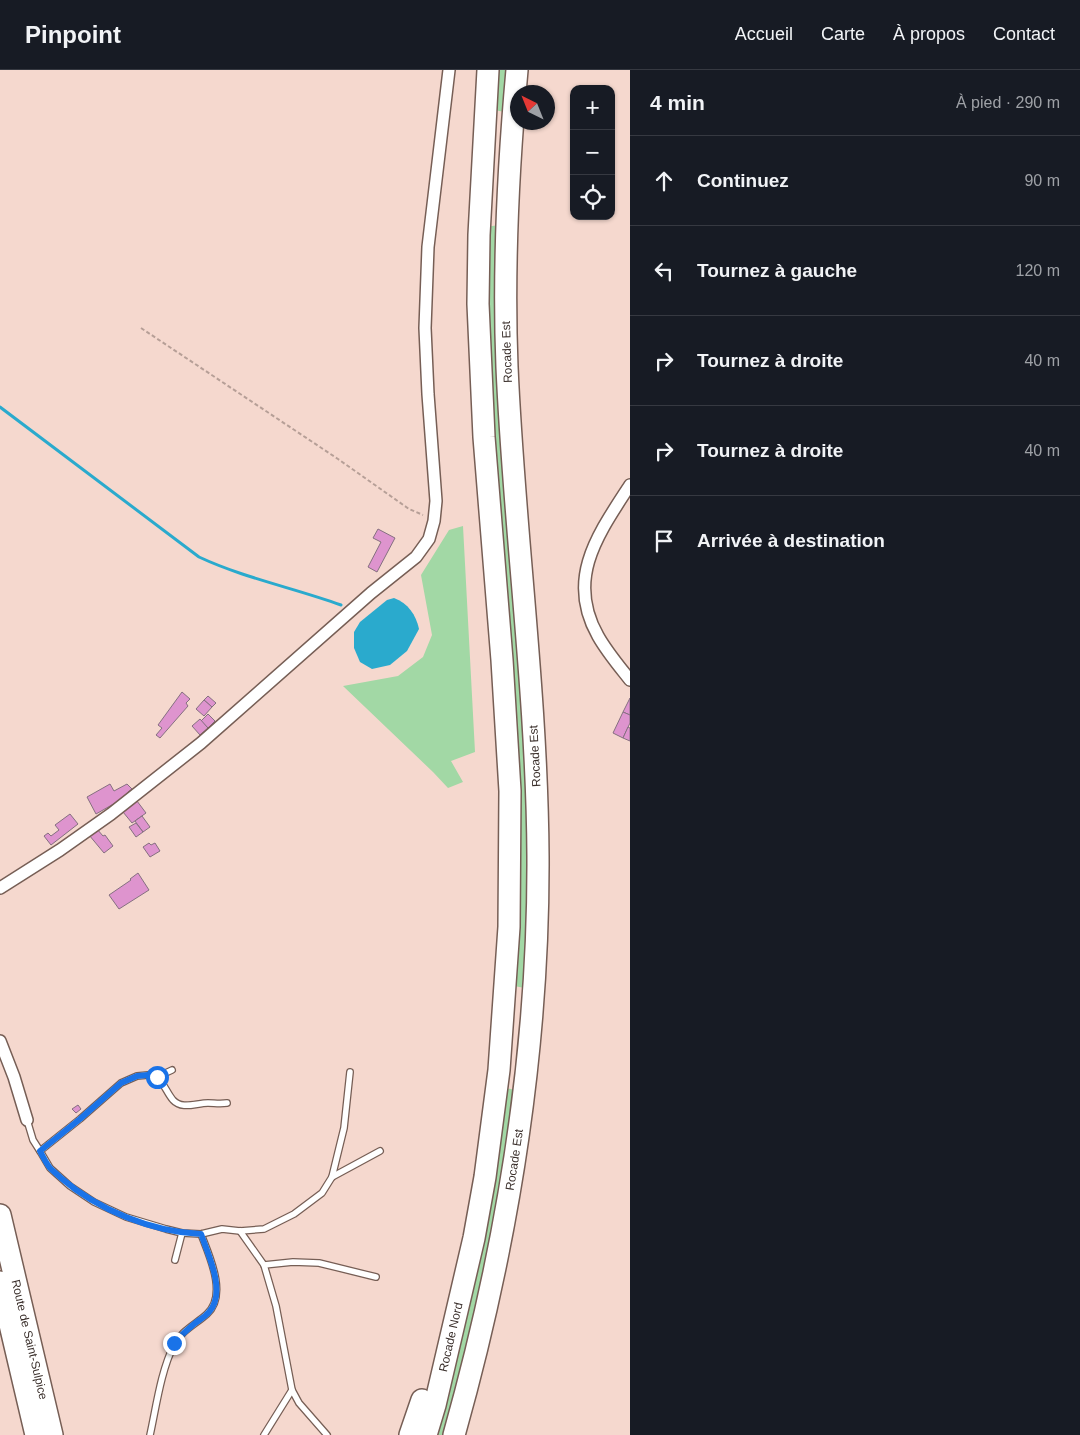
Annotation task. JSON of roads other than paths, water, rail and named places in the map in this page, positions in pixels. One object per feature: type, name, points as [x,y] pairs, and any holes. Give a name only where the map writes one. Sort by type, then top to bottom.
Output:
[{"type":"highway","points":[[410,1435],[474,1238],[485,1177],[499,1070],[509,927],[510,791],[484,437],[478,304],[479,235],[488,70]]},
{"type":"highway","name":"Rocade Est","points":[[454,1435],[471,1376],[501,1244],[516,1159],[532,1011],[538,859],[537,794],[506,340],[506,235],[512,122],[517,70]]},
{"type":"highway","name":"Route de Saint-Sulpice","points":[[0,1215],[52,1435]]},
{"type":"highway","name":"Rocade Nord","points":[[426,1435],[435,1405],[474,1238]]},
{"type":"highway","points":[[469,1435],[497,1305],[501,1244]]},
{"type":"highway","name":"Route de Saint-Sulpice","points":[[0,1282],[36,1435]]},
{"type":"street","points":[[0,888],[60,850],[111,814],[201,743],[371,592],[416,557],[429,539],[434,521],[436,501],[425,328],[428,247],[449,70]]},
{"type":"street","points":[[630,485],[597,538],[588,559],[584,581],[586,604],[593,627],[606,649],[630,680]]},
{"type":"street","points":[[0,1041],[14,1077],[27,1120]]},
{"type":"lane","points":[[157,1077],[172,1070]]},
{"type":"lane","points":[[27,1120],[33,1140],[50,1168],[70,1186],[94,1202],[126,1217],[166,1230],[182,1233],[201,1234],[222,1229],[240,1231],[264,1229],[294,1214],[322,1193],[332,1178],[344,1128],[350,1072]]},
{"type":"lane","points":[[40,1151],[121,1083],[137,1076],[148,1075],[157,1077],[172,1099],[182,1105],[227,1103]]},
{"type":"lane","points":[[332,1178],[380,1151]]},
{"type":"lane","points":[[240,1231],[264,1265],[276,1306],[292,1390],[299,1403],[327,1435]]},
{"type":"lane","points":[[175,1260],[182,1233]]},
{"type":"lane","points":[[151,1434],[164,1373],[174,1343],[208,1313],[216,1300],[214,1271],[201,1234]]},
{"type":"lane","points":[[264,1265],[293,1262],[319,1263],[376,1277]]},
{"type":"lane","points":[[264,1435],[292,1390]]},
{"type":"water","points":[[394,598],[411,610],[419,629],[407,651],[390,665],[372,669],[360,662],[354,648],[354,632],[360,622],[387,600]]},
{"type":"waterway","points":[[0,407],[199,557],[251,577],[341,605]]}]
